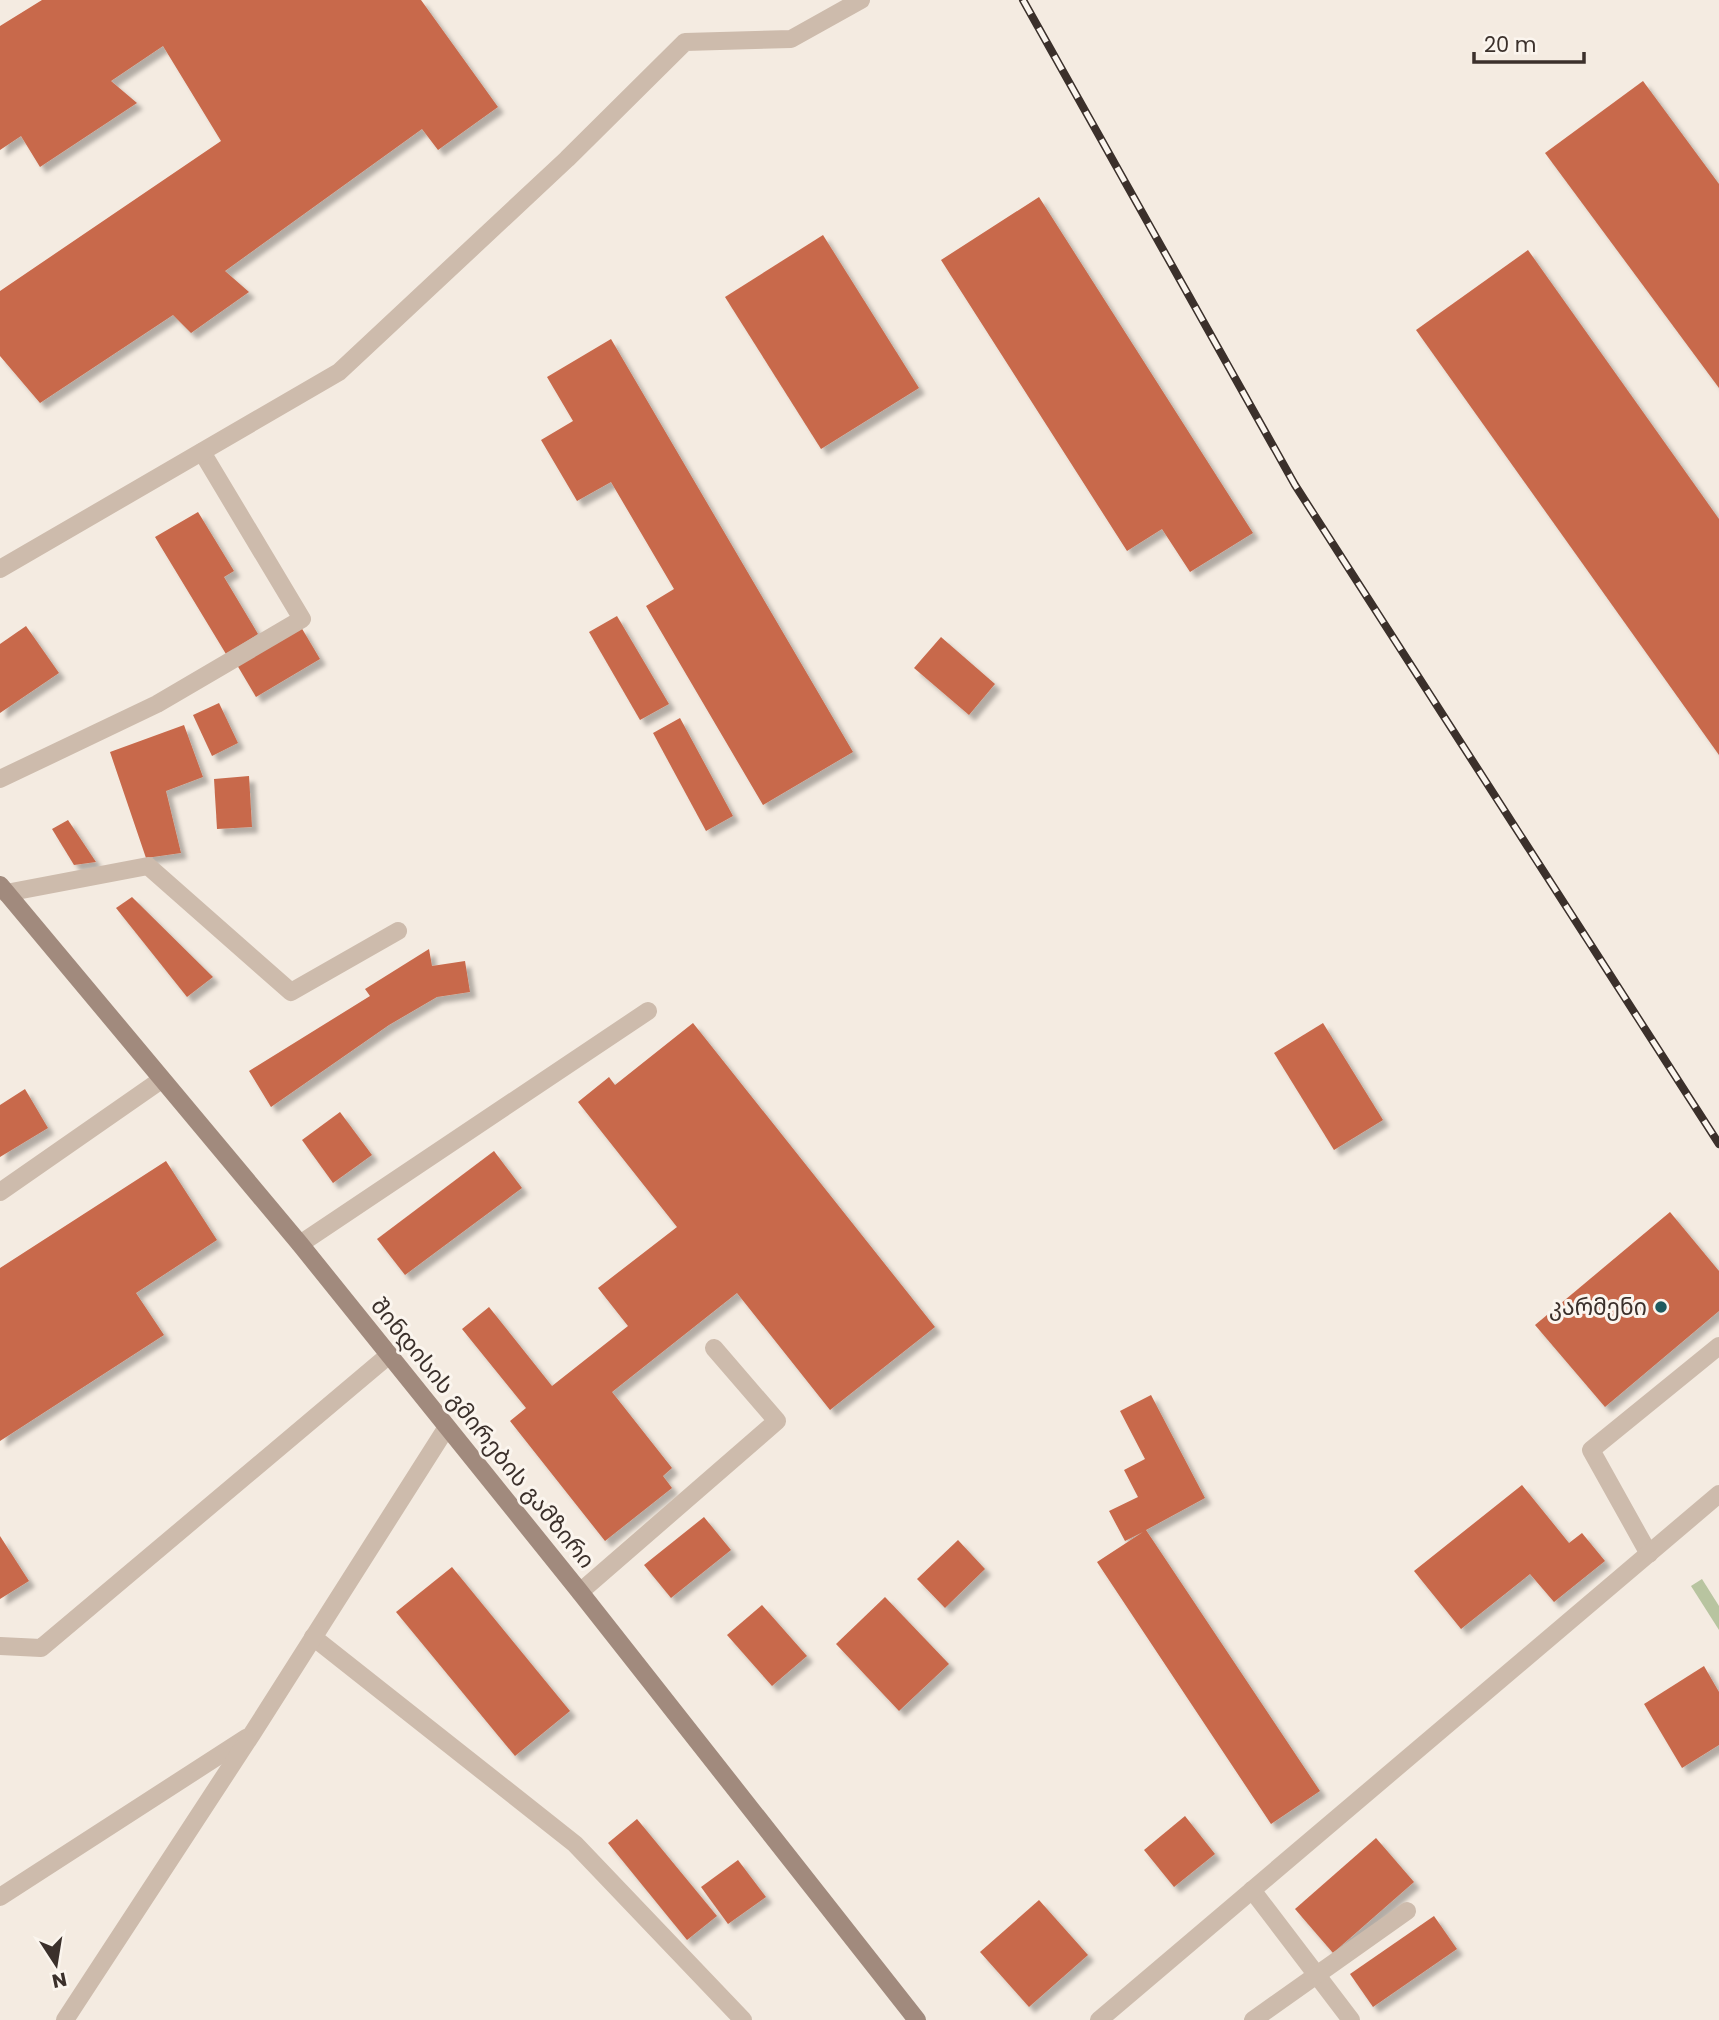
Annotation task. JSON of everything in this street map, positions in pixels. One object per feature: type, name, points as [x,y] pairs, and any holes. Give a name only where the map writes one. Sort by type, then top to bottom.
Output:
[{"type":"main road","name":"შინდისის გმირების გამზირი","points":[[3,889],[300,1244],[580,1592],[917,2020]]},
{"type":"street","points":[[0,569],[339,372],[567,159],[685,42],[791,38],[861,0]]},
{"type":"street","points":[[0,779],[157,704],[302,620],[202,452]]},
{"type":"street","points":[[3,889],[148,866],[291,992],[398,931]]},
{"type":"street","points":[[300,1244],[648,1011]]},
{"type":"street","points":[[0,1192],[161,1080]]},
{"type":"street","points":[[1649,1554],[1591,1450],[1719,1346]]},
{"type":"street","points":[[580,1592],[777,1421],[714,1348]]},
{"type":"street","points":[[0,1646],[41,1648],[389,1355]]},
{"type":"street","points":[[65,2020],[252,1734],[447,1427]]},
{"type":"street","points":[[1099,2020],[1719,1494]]},
{"type":"street","points":[[313,1637],[575,1844],[743,2020]]},
{"type":"street","points":[[0,1897],[252,1734]]},
{"type":"street","points":[[1252,1890],[1351,2020]]},
{"type":"street","points":[[1253,2020],[1407,1911]]},
{"type":"green space","points":[[1702,1579],[1719,1606],[1719,1630],[1691,1586]]},
{"type":"building","points":[[42,0],[421,0],[498,107],[438,150],[422,129],[225,271],[249,292],[191,333],[173,315],[40,403],[0,356],[0,291],[221,141],[163,46],[111,81],[137,103],[40,167],[21,136],[0,150],[0,26]]},
{"type":"building","points":[[1643,81],[1719,184],[1719,388],[1545,153]]},
{"type":"building","points":[[1039,197],[1253,533],[1190,572],[1162,529],[1127,551],[941,260]]},
{"type":"building","points":[[823,235],[919,388],[821,449],[725,297]]},
{"type":"building","points":[[1528,250],[1719,519],[1719,755],[1416,330]]},
{"type":"building","points":[[611,339],[853,752],[763,805],[646,606],[674,589],[611,482],[577,501],[541,440],[573,421],[547,377]]},
{"type":"building","points":[[198,512],[234,571],[224,577],[258,634],[226,654],[155,537]]},
{"type":"building","points":[[617,616],[669,704],[640,720],[589,632]]},
{"type":"building","points":[[26,626],[59,673],[0,713],[0,644]]},
{"type":"building","points":[[301,627],[320,659],[256,697],[237,665]]},
{"type":"building","points":[[941,637],[995,684],[969,715],[914,668]]},
{"type":"building","points":[[219,703],[238,743],[212,756],[193,715]]},
{"type":"building","points":[[680,718],[733,816],[706,831],[653,733]]},
{"type":"building","points":[[184,725],[203,777],[166,791],[181,853],[146,858],[110,752]]},
{"type":"building","points":[[249,776],[252,827],[217,829],[214,779]]},
{"type":"building","points":[[68,820],[96,862],[74,865],[52,829]]},
{"type":"building","points":[[132,897],[213,977],[187,997],[116,908]]},
{"type":"building","points":[[429,949],[432,966],[465,961],[470,992],[437,997],[389,1025],[271,1107],[249,1071],[370,996],[365,989]]},
{"type":"building","points":[[693,1023],[935,1327],[830,1410],[737,1293],[612,1392],[672,1468],[663,1476],[672,1488],[605,1541],[510,1421],[526,1408],[462,1329],[489,1307],[552,1386],[628,1326],[598,1288],[677,1227],[578,1102],[609,1077],[615,1085]]},
{"type":"building","points":[[1323,1023],[1383,1120],[1334,1150],[1274,1053]]},
{"type":"building","points":[[25,1089],[48,1128],[0,1157],[0,1105]]},
{"type":"building","points":[[340,1112],[372,1155],[333,1183],[302,1140]]},
{"type":"building","points":[[494,1151],[522,1188],[405,1275],[377,1239]]},
{"type":"building","points":[[166,1161],[217,1240],[136,1293],[164,1335],[0,1441],[0,1268]]},
{"type":"building","points":[[1670,1212],[1719,1271],[1719,1311],[1605,1407],[1535,1325]]},
{"type":"building","points":[[1151,1395],[1205,1498],[1146,1530],[1320,1791],[1271,1824],[1097,1562],[1143,1532],[1125,1541],[1109,1511],[1138,1497],[1124,1470],[1145,1459],[1120,1411]]},
{"type":"building","points":[[1522,1485],[1569,1543],[1582,1533],[1605,1561],[1554,1602],[1530,1574],[1461,1629],[1414,1571]]},
{"type":"building","points":[[704,1517],[731,1550],[671,1598],[644,1565]]},
{"type":"building","points":[[0,1536],[29,1581],[0,1599]]},
{"type":"building","points":[[958,1540],[985,1569],[945,1608],[917,1579]]},
{"type":"building","points":[[452,1567],[570,1711],[515,1756],[396,1612]]},
{"type":"building","points":[[885,1597],[949,1664],[899,1711],[836,1644]]},
{"type":"building","points":[[762,1605],[807,1656],[772,1686],[727,1635]]},
{"type":"building","points":[[1704,1666],[1719,1692],[1719,1745],[1682,1768],[1644,1704]]},
{"type":"building","points":[[1185,1816],[1215,1854],[1174,1887],[1144,1850]]},
{"type":"building","points":[[637,1819],[717,1916],[687,1940],[608,1843]]},
{"type":"building","points":[[1376,1838],[1414,1882],[1333,1953],[1295,1909]]},
{"type":"building","points":[[738,1860],[766,1897],[728,1924],[701,1887]]},
{"type":"building","points":[[1039,1900],[1088,1955],[1029,2007],[980,1952]]},
{"type":"building","points":[[1434,1916],[1457,1949],[1373,2007],[1350,1974]]},
{"type":"railway","points":[[1023,0],[1295,485],[1719,1144]]},
{"type":"place","name":"კარმენი","points":[[1661,1307]]}]
